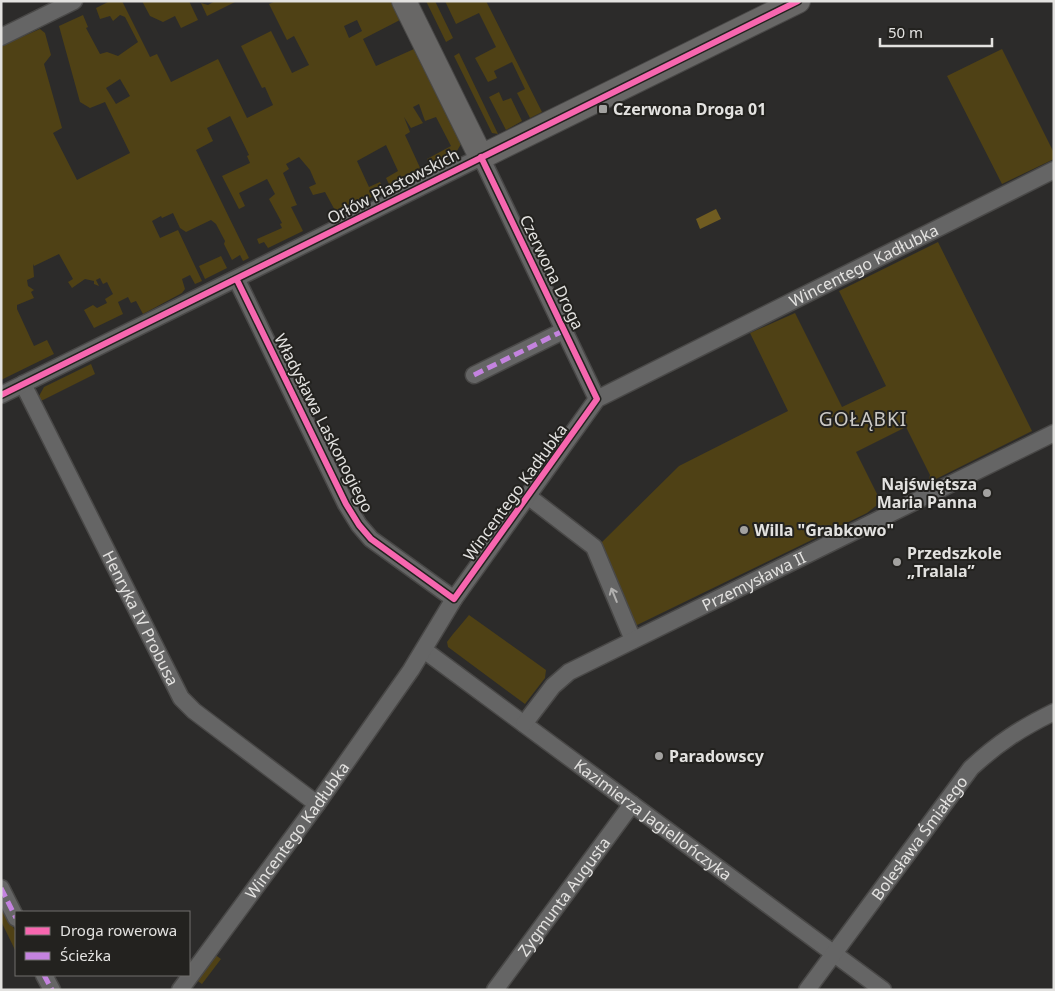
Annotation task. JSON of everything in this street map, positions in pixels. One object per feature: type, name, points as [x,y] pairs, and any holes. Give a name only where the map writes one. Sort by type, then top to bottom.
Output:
[{"type":"street","points":[[1,36],[74,1]]},
{"type":"street","name":"Czerwona Droga","points":[[404,1],[597,399]]},
{"type":"street","name":"Orłów Piastowskich","points":[[1,395],[798,1]]},
{"type":"street","name":"Wincentego Kadłubka","points":[[180,990],[317,804],[424,650],[454,599],[529,497],[597,399],[1054,170]]},
{"type":"street","name":"Władysława Laskonogiego","points":[[237,280],[346,504],[359,525],[383,549],[454,599]]},
{"type":"street","points":[[474,375],[565,330]]},
{"type":"street","name":"Henryka IV Probusa","points":[[23,384],[181,698],[216,728],[317,804]]},
{"type":"street","name":"Przemysława II","points":[[524,724],[562,676],[1054,433]]},
{"type":"street","points":[[529,497],[594,547],[633,640]]},
{"type":"street","name":"Kazimierza Jagiellończyka","points":[[424,650],[883,990]]},
{"type":"street","name":"Bolesława Śmiałego","points":[[807,990],[971,768],[997,744],[1022,728],[1054,712]]},
{"type":"street","name":"Zygmunta Augusta","points":[[495,990],[632,804]]},
{"type":"street","points":[[1,888],[15,916]]},
{"type":"street","points":[[45,976],[52,990]]},
{"type":"shaded area","points":[[110,1],[122,1],[150,57],[157,54],[171,82],[218,59],[247,118],[273,105],[265,87],[262,88],[241,46],[271,31],[292,73],[309,65],[294,36],[287,40],[269,4],[276,1],[391,1],[400,20],[363,39],[376,66],[414,49],[461,144],[454,156],[431,168],[427,159],[451,146],[436,117],[425,121],[419,104],[413,107],[423,123],[411,128],[404,117],[410,132],[405,135],[422,172],[391,188],[386,178],[398,171],[386,145],[357,161],[369,187],[380,182],[384,191],[337,214],[325,192],[313,195],[309,187],[316,184],[310,170],[299,157],[286,164],[289,169],[283,173],[297,205],[291,207],[303,231],[268,248],[264,242],[259,244],[257,239],[282,228],[280,224],[282,223],[269,199],[275,194],[267,179],[239,193],[245,206],[239,209],[222,176],[250,163],[247,156],[249,155],[230,116],[207,128],[213,141],[196,150],[249,258],[243,261],[240,255],[232,260],[224,244],[225,241],[216,224],[211,220],[186,232],[180,228],[173,213],[162,218],[161,216],[152,221],[160,238],[178,230],[202,281],[195,284],[190,275],[182,279],[185,289],[182,293],[143,314],[136,301],[131,303],[128,297],[118,302],[123,314],[94,328],[84,310],[93,305],[97,308],[107,303],[105,299],[113,294],[107,282],[103,284],[100,278],[96,280],[99,286],[94,284],[94,281],[85,279],[72,288],[68,282],[73,279],[59,254],[34,266],[33,264],[34,277],[27,280],[28,286],[34,290],[31,292],[34,298],[17,305],[17,309],[34,346],[47,340],[54,354],[1,380],[1,46],[40,29],[45,33],[51,55],[44,64],[62,128],[53,133],[77,180],[130,153],[105,102],[90,108],[80,102],[59,26],[83,15],[88,27],[86,28],[100,54],[107,52],[118,56],[138,42],[125,17],[120,15],[113,21],[110,16],[100,19],[96,8]],"holes":[[[357,20],[362,31],[349,38],[344,26]],[[120,79],[130,96],[116,104],[106,88]]]},
{"type":"shaded area","points":[[142,1],[189,1],[198,20],[181,28],[175,16],[163,22],[150,16]]},
{"type":"shaded area","points":[[215,1],[237,1],[207,16],[201,3],[208,5]]},
{"type":"shaded area","points":[[426,1],[435,1],[453,38],[446,42]]},
{"type":"shaded area","points":[[445,1],[486,1],[542,112],[530,118],[517,93],[525,89],[512,62],[494,71],[497,78],[488,82],[475,58],[496,47],[479,13],[456,24]]},
{"type":"shaded area","points":[[1002,49],[1054,153],[1054,159],[1002,184],[947,76]]},
{"type":"shaded area","points":[[459,53],[498,134],[492,133],[454,56]]},
{"type":"shaded area","points":[[499,92],[503,101],[511,98],[522,121],[506,130],[489,97]]},
{"type":"shaded area","points":[[716,209],[721,219],[700,229],[696,219]]},
{"type":"shaded area","points":[[938,242],[1032,431],[928,483],[930,475],[906,427],[856,452],[881,502],[867,513],[633,627],[600,544],[679,466],[788,411],[750,333],[795,313],[842,407],[886,386],[839,291]]},
{"type":"shaded area","points":[[221,256],[227,268],[205,279],[199,266]]},
{"type":"shaded area","points":[[91,364],[95,374],[41,401],[39,396],[44,387]]},
{"type":"shaded area","points":[[469,615],[546,670],[545,678],[525,704],[448,647],[447,642]]},
{"type":"shaded area","points":[[1,902],[15,931],[15,950],[1,921]]},
{"type":"shaded area","points":[[214,954],[221,959],[202,984],[195,979]]},
{"type":"marked path","points":[[474,375],[565,330]]},
{"type":"marked path","points":[[1,888],[15,916]]},
{"type":"marked path","points":[[45,976],[52,990]]},
{"type":"cycle path","points":[[1,395],[798,1]]},
{"type":"cycle path","points":[[237,280],[346,504],[359,525],[371,539],[454,599],[597,399],[481,157]]},
{"type":"place","name":"Czerwona Droga 01","points":[[603,109]]},
{"type":"place","name":"Najświętsza Maria Panna","points":[[987,493]]},
{"type":"place","name":"Willa \"Grabkowo\"","points":[[744,530]]},
{"type":"place","name":"Przedszkole „Tralala”","points":[[897,562]]},
{"type":"place","name":"Paradowscy","points":[[659,756]]},
{"type":"district","name":"GOŁĄBKI","points":[[863,419]]}]
